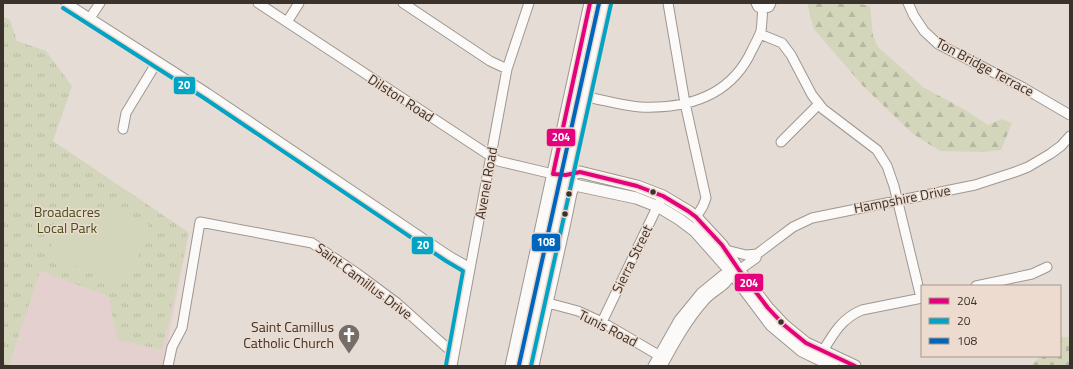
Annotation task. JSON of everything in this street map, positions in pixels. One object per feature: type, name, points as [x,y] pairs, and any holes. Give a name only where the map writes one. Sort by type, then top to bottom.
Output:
[{"type":"main road","points":[[511,366],[590,3]]},
{"type":"main road","points":[[525,366],[604,3]]},
{"type":"main road","points":[[553,174],[566,176],[581,172],[637,186],[663,196],[696,217],[722,244],[735,271],[771,325],[802,351],[833,366]]},
{"type":"main road","points":[[566,176],[575,185],[636,198],[658,206],[670,213],[695,231],[735,271],[784,325],[806,342],[823,352],[855,366]]},
{"type":"street","points":[[66,3],[213,98],[449,256],[470,268]]},
{"type":"street","points":[[90,18],[100,3]]},
{"type":"street","name":"Dilston Road","points":[[258,3],[498,161],[553,174]]},
{"type":"street","points":[[288,22],[299,3]]},
{"type":"street","points":[[403,3],[490,61],[507,69]]},
{"type":"street","name":"Avenel Road","points":[[452,366],[507,69],[528,3]]},
{"type":"street","points":[[668,3],[685,103],[702,174],[706,198],[696,217]]},
{"type":"street","points":[[592,98],[639,107],[667,106],[704,99],[730,82],[741,70],[749,58],[760,34],[759,6],[769,7],[771,3]]},
{"type":"street","name":"Ton Bridge Terrace","points":[[909,6],[924,31],[938,44],[1022,87],[1070,115]]},
{"type":"street","points":[[760,34],[782,43],[787,48],[812,95],[819,104],[838,121],[877,150],[887,166],[898,201],[921,298],[862,310],[853,314],[837,328],[823,352]]},
{"type":"street","points":[[123,129],[126,113],[157,62]]},
{"type":"street","points":[[781,142],[819,104]]},
{"type":"street","name":"Hampshire Drive","points":[[653,366],[662,360],[679,320],[724,275],[735,271],[756,258],[757,254],[793,227],[812,218],[975,185],[1033,164],[1061,146],[1070,136]]},
{"type":"street","points":[[534,366],[564,226],[575,185]]},
{"type":"street","name":"Sierra Street","points":[[602,322],[663,196]]},
{"type":"street","name":"Saint Camillus Drive","points":[[168,366],[172,347],[182,328],[200,222],[312,242],[397,303],[454,354]]},
{"type":"street","points":[[726,250],[746,255],[757,254]]},
{"type":"street","points":[[981,285],[1032,274],[1047,267]]},
{"type":"street","name":"Tunis Road","points":[[548,303],[578,312],[602,322],[662,360]]},
{"type":"shaded area","name":"Broadacres Local Park","points":[[59,172],[128,191],[189,233],[163,366],[3,366],[3,345]]},
{"type":"green space","points":[[807,3],[856,3],[870,6],[873,36],[878,47],[923,87],[967,111],[988,125],[1002,119],[1012,123],[1001,150],[983,152],[940,151],[913,134],[863,86],[814,29]]},
{"type":"green space","name":"Broadacres Local Park","points":[[3,16],[10,20],[17,41],[46,51],[72,86],[53,141],[188,232],[184,256],[162,350],[118,340],[108,296],[40,271],[9,366],[3,366]]},
{"type":"green space","points":[[68,197],[149,224],[129,284],[47,257]]},
{"type":"green space","points":[[1061,337],[1070,337],[1070,366],[1031,366],[1039,357],[1061,357]]},
{"type":"transit line","name":"204","points":[[590,3],[553,174],[566,175],[580,172],[637,186],[663,196],[688,211],[696,217],[722,245],[768,308],[784,325],[806,343],[855,366]]},
{"type":"transit line","name":"108","points":[[519,365],[599,3]]},
{"type":"transit line","name":"20","points":[[531,366],[611,4]]},
{"type":"transit line","name":"20","points":[[63,8],[204,98],[463,271],[446,365]]},
{"type":"place","name":"Saint Camillus Catholic Church","points":[[349,354]]}]
